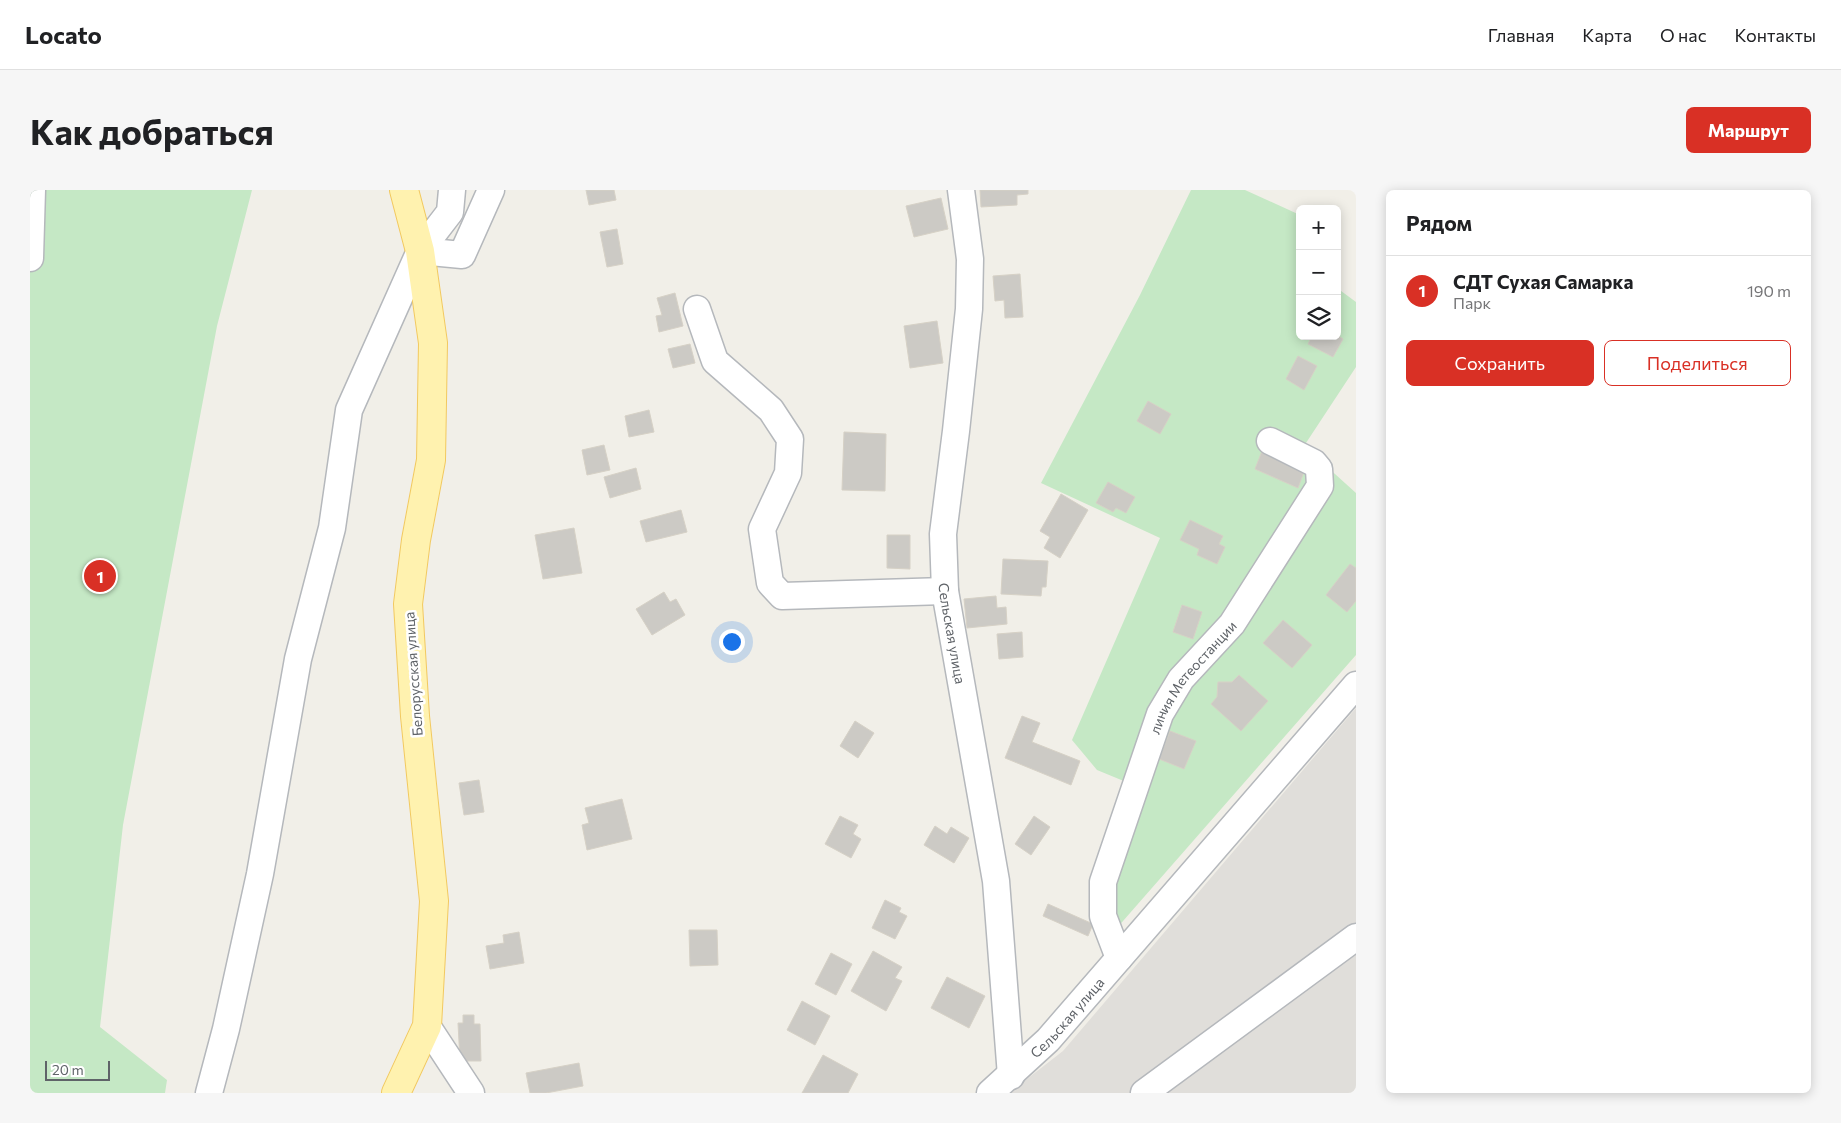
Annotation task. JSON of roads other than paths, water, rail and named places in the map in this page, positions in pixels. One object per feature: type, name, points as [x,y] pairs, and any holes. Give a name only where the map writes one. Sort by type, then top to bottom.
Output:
[{"type":"main road","name":"Белорусская улица","points":[[396,1093],[427,1026],[434,901],[415,716],[408,604],[416,540],[432,460],[433,343],[420,251],[404,190]]},
{"type":"street","points":[[30,258],[32,190]]},
{"type":"street","points":[[208,1093],[226,1029],[258,884],[298,659],[332,528],[349,410],[420,251],[450,212],[452,190]]},
{"type":"street","points":[[420,251],[462,255],[491,190]]},
{"type":"street","name":"Сельская улица","points":[[961,190],[970,259],[969,308],[943,534],[945,591],[996,881],[1011,1076]]},
{"type":"street","points":[[697,309],[714,361],[770,410],[790,439],[788,473],[762,529],[770,583],[782,596],[945,591]]},
{"type":"street","name":"линия Метеостанции","points":[[1119,958],[1102,916],[1103,882],[1160,714],[1181,679],[1232,624],[1320,486],[1319,469],[1314,464],[1270,441]]},
{"type":"street","name":"Сельская улица","points":[[990,1093],[1011,1076],[1048,1040],[1356,684]]},
{"type":"street","points":[[1144,1093],[1356,937]]},
{"type":"street","points":[[427,1026],[471,1093]]},
{"type":"place","name":"СДТ Сухая Самарка","points":[[100,576]]}]
